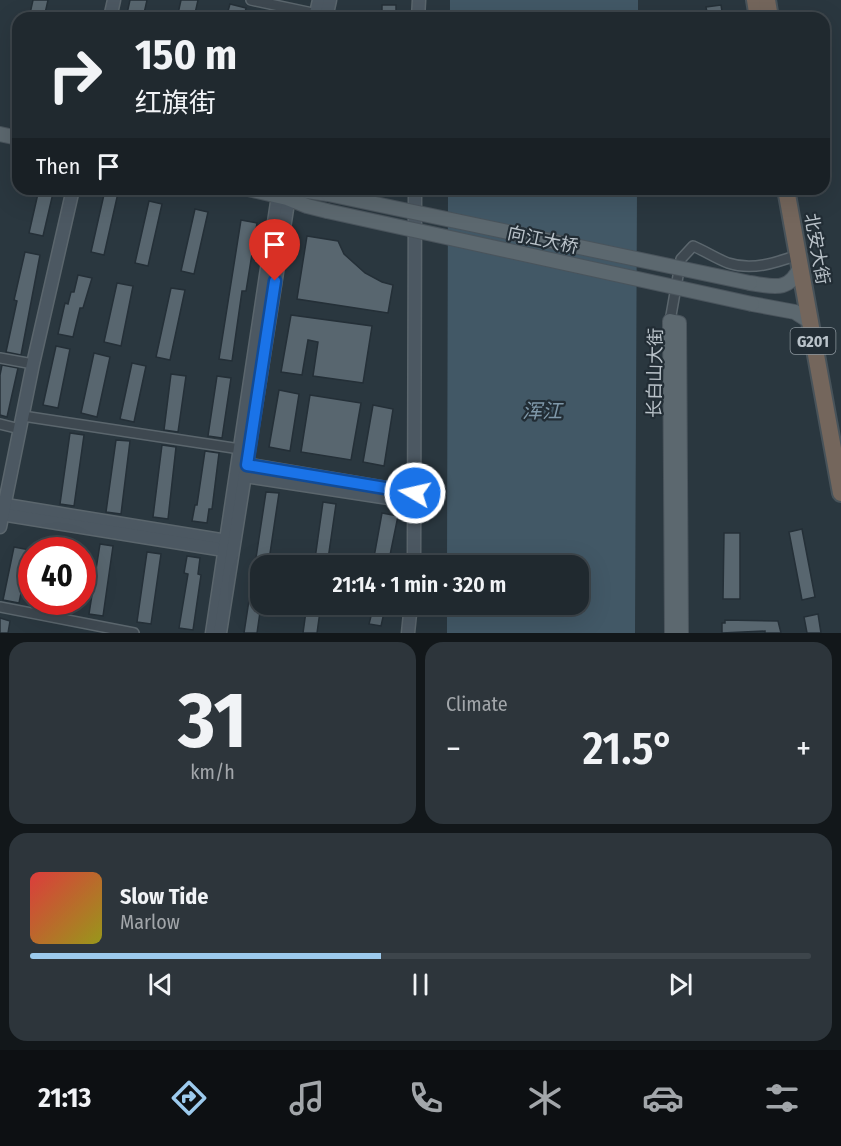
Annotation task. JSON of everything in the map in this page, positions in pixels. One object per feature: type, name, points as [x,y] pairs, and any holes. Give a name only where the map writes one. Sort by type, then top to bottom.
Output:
[{"type":"highway","name":"北安大街","points":[[787,195],[841,493]]},
{"type":"highway","name":"北安大街","points":[[799,195],[841,444]]},
{"type":"main road","name":"向江大桥","points":[[290,195],[307,206],[327,211],[795,312],[809,321]]},
{"type":"main road","name":"向江大桥","points":[[333,195],[750,283],[779,287],[796,275],[799,261]]},
{"type":"main road","name":"长白山大街","points":[[672,633],[670,321],[679,323],[681,633]]},
{"type":"street","points":[[256,0],[302,12]]},
{"type":"street","points":[[72,195],[2,513],[229,547]]},
{"type":"street","points":[[241,469],[240,449],[285,195]]},
{"type":"street","points":[[212,633],[229,547],[286,195]]},
{"type":"street","points":[[414,555],[415,195]]},
{"type":"street","points":[[670,321],[681,259],[693,246],[728,263],[746,267],[799,261]]},
{"type":"street","points":[[0,358],[33,364]]},
{"type":"street","points":[[0,424],[22,422],[240,449]]},
{"type":"street","points":[[241,469],[415,497]]},
{"type":"street","points":[[220,633],[229,547]]},
{"type":"street","points":[[0,607],[118,632],[134,633]]},
{"type":"street","points":[[408,633],[410,615]]},
{"type":"water","points":[[450,0],[638,0],[638,12],[450,12]]},
{"type":"water","name":"浑江","points":[[448,195],[637,195],[635,633],[447,633],[447,615],[589,615],[589,555],[447,555]]},
{"type":"building","points":[[33,0],[48,0],[45,12],[30,12]]},
{"type":"building","points":[[130,0],[147,0],[144,12],[127,12]]},
{"type":"building","points":[[181,0],[198,0],[195,12],[178,12]]},
{"type":"building","points":[[230,4],[246,8],[245,12],[228,12]]},
{"type":"building","points":[[382,5],[396,5],[396,12],[382,12]]},
{"type":"building","points":[[721,5],[722,12],[707,12],[706,7]]},
{"type":"building","points":[[38,195],[53,195],[43,236],[29,233]]},
{"type":"building","points":[[104,195],[118,195],[104,255],[91,252]]},
{"type":"building","points":[[149,201],[162,204],[148,266],[135,263]]},
{"type":"building","points":[[195,209],[208,212],[194,274],[181,271]]},
{"type":"building","points":[[241,220],[257,223],[246,291],[242,291],[232,361],[219,359]]},
{"type":"building","points":[[307,236],[338,241],[344,254],[365,273],[393,285],[388,313],[297,299]]},
{"type":"building","points":[[25,252],[40,255],[21,355],[6,352],[17,301],[14,300]]},
{"type":"building","points":[[78,275],[92,278],[83,308],[80,308],[73,337],[58,334],[65,303],[68,304],[71,292],[74,292]]},
{"type":"building","points":[[117,283],[133,286],[121,346],[104,342]]},
{"type":"building","points":[[171,288],[185,290],[170,360],[156,357]]},
{"type":"building","points":[[291,315],[372,326],[363,383],[313,376],[318,342],[308,340],[302,375],[281,372]]},
{"type":"building","points":[[56,346],[70,349],[58,408],[43,405]]},
{"type":"building","points":[[94,353],[110,357],[97,417],[81,413]]},
{"type":"building","points":[[132,363],[146,366],[134,422],[120,419]]},
{"type":"building","points":[[2,365],[18,368],[7,417],[0,415]]},
{"type":"building","points":[[171,374],[186,376],[178,432],[164,430]]},
{"type":"building","points":[[217,376],[231,378],[222,438],[208,436]]},
{"type":"building","points":[[279,390],[299,394],[290,451],[269,447]]},
{"type":"building","points":[[310,395],[361,403],[351,460],[301,452]]},
{"type":"building","points":[[373,405],[393,409],[384,466],[363,462]]},
{"type":"building","points":[[70,433],[84,435],[74,506],[60,504]]},
{"type":"building","points":[[116,440],[130,441],[121,514],[106,512]]},
{"type":"building","points":[[162,445],[176,447],[168,519],[153,517]]},
{"type":"building","points":[[205,451],[219,453],[212,509],[209,509],[207,523],[192,521],[195,505],[197,505]]},
{"type":"building","points":[[266,492],[279,493],[270,555],[256,555]]},
{"type":"building","points":[[323,502],[336,504],[329,555],[316,555]]},
{"type":"building","points":[[382,513],[398,516],[390,555],[374,555]]},
{"type":"building","points":[[802,529],[815,597],[802,600],[789,532]]},
{"type":"building","points":[[724,533],[740,533],[740,599],[723,599]]},
{"type":"building","points":[[100,544],[113,546],[103,616],[96,615],[96,569]]},
{"type":"building","points":[[14,547],[18,548],[18,603],[3,600]]},
{"type":"building","points":[[147,552],[161,554],[151,624],[137,622]]},
{"type":"building","points":[[187,556],[200,558],[198,574],[201,575],[193,630],[179,628],[188,574],[184,573]]},
{"type":"building","points":[[250,594],[250,615],[260,615],[257,633],[244,633]]},
{"type":"building","points":[[818,614],[821,633],[807,633],[804,617]]},
{"type":"building","points":[[305,615],[319,615],[317,633],[303,633]]},
{"type":"building","points":[[371,615],[384,615],[381,626],[369,624]]},
{"type":"building","points":[[0,618],[10,621],[8,633],[0,633]]},
{"type":"building","points":[[725,620],[778,621],[781,633],[765,633],[765,631],[722,633],[722,623],[725,623]]},
{"type":"route","points":[[275,281],[247,465],[415,493]]}]
